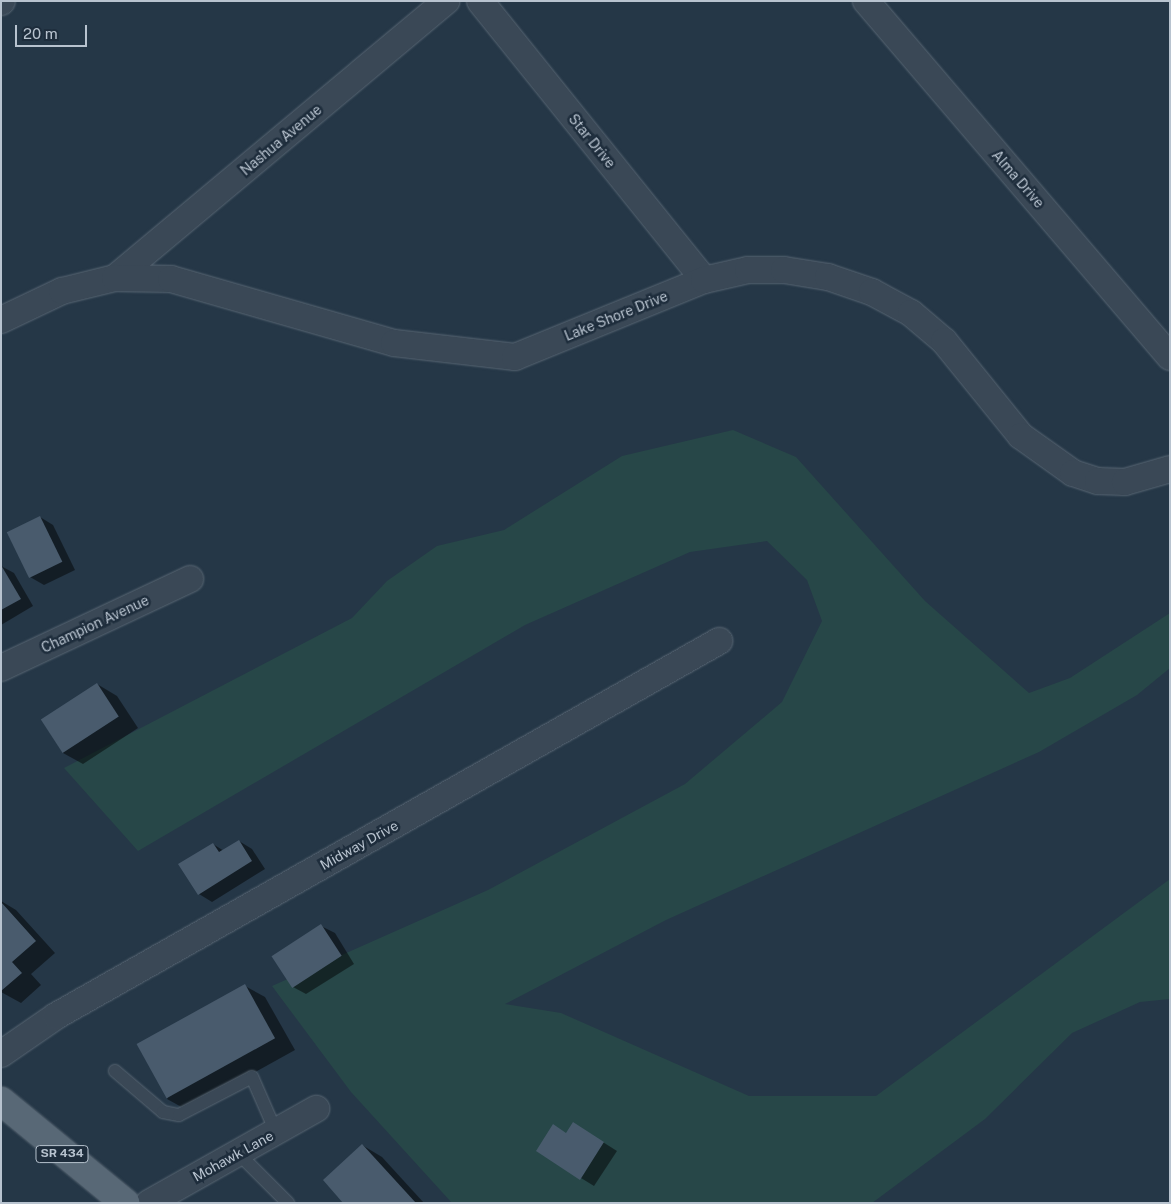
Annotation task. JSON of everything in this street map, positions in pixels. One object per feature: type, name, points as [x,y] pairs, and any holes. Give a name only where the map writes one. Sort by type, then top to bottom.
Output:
[{"type":"main road","name":"SR 434","points":[[1,1101],[125,1203]]},
{"type":"street","name":"Nashua Avenue","points":[[115,278],[446,1]]},
{"type":"street","name":"Star Drive","points":[[480,1],[704,280]]},
{"type":"street","name":"Alma Drive","points":[[866,1],[1170,356]]},
{"type":"street","name":"Lake Shore Drive","points":[[1,320],[62,291],[115,278],[170,279],[394,343],[515,357],[704,280],[748,270],[784,270],[828,277],[872,292],[910,313],[944,341],[1021,436],[1074,473],[1098,481],[1125,482],[1170,469]]},
{"type":"street","name":"Champion Avenue","points":[[1,668],[190,579]]},
{"type":"street","name":"Midway Drive","points":[[1,1054],[56,1016],[720,641]]},
{"type":"street","name":"Mohawk Lane","points":[[149,1203],[316,1109]]},
{"type":"lane","points":[[115,1071],[163,1112],[179,1115],[252,1077],[276,1132]]},
{"type":"lane","points":[[238,1153],[288,1203]]},
{"type":"green space","points":[[733,430],[796,457],[925,601],[1029,693],[1070,678],[1170,613],[1170,668],[1137,695],[1039,752],[666,920],[505,1004],[561,1013],[749,1096],[876,1096],[1170,879],[1170,999],[1140,1002],[1072,1033],[985,1119],[872,1203],[452,1203],[351,1092],[272,986],[488,890],[685,784],[782,702],[822,621],[807,580],[767,541],[690,552],[525,625],[138,851],[64,768],[352,618],[387,581],[437,546],[504,530],[622,456]]},
{"type":"building","points":[[40,516],[62,562],[29,578],[7,532]]},
{"type":"building","points":[[1,565],[21,599],[1,610]]},
{"type":"building","points":[[97,683],[119,717],[63,753],[41,719]]},
{"type":"building","points":[[239,840],[252,861],[198,895],[178,864],[213,843],[219,852]]},
{"type":"building","points":[[1,902],[36,941],[12,962],[22,973],[1,991]]},
{"type":"building","points":[[321,924],[342,956],[292,988],[272,956]]},
{"type":"building","points":[[245,984],[275,1038],[167,1098],[137,1044]]},
{"type":"building","points":[[573,1122],[604,1142],[580,1180],[536,1151],[553,1124],[566,1133]]},
{"type":"building","points":[[362,1144],[416,1203],[343,1203],[323,1180]]}]
